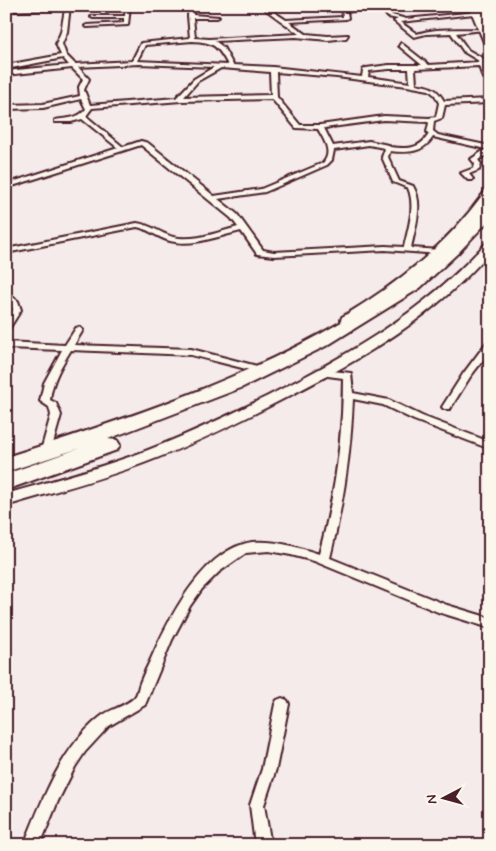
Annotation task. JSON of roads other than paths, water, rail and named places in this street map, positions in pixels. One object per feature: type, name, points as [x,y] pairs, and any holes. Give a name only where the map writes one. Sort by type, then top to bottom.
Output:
[{"type":"highway","points":[[488,6],[490,10]]},
{"type":"highway","points":[[475,9],[486,29]]},
{"type":"highway","points":[[6,465],[91,438],[194,400],[292,358],[413,286],[473,231],[490,210]]},
{"type":"highway","points":[[6,482],[200,412],[366,330],[430,287],[490,232]]},
{"type":"street","points":[[87,26],[126,24],[128,6]]},
{"type":"street","points":[[191,6],[192,39]]},
{"type":"street","points":[[6,10],[68,7],[59,44],[64,56],[85,77],[86,80],[81,86],[88,107],[84,117]]},
{"type":"street","points":[[277,7],[268,9],[304,35]]},
{"type":"street","points":[[285,21],[346,18],[344,11],[349,9],[382,7],[390,16],[406,20]]},
{"type":"street","points":[[475,9],[396,21],[416,36],[425,32],[486,29],[490,47]]},
{"type":"street","points":[[190,16],[217,17]]},
{"type":"street","points":[[93,18],[127,17]]},
{"type":"street","points":[[452,32],[466,51],[482,60],[481,64],[485,77],[490,77]]},
{"type":"street","points":[[134,62],[143,44],[192,39],[211,40],[304,35],[328,38],[346,36]]},
{"type":"street","points":[[211,40],[222,49],[232,68]]},
{"type":"street","points":[[402,45],[427,66]]},
{"type":"street","points":[[6,67],[64,56]]},
{"type":"street","points":[[6,73],[73,65],[169,62],[232,68],[273,70],[365,78],[413,85],[431,89],[437,94],[442,103],[438,118],[429,120],[384,118],[298,127],[274,97],[273,70]]},
{"type":"street","points":[[365,78],[366,70],[389,67],[481,64]]},
{"type":"street","points":[[179,99],[181,94],[196,80],[220,66]]},
{"type":"street","points":[[412,67],[413,85]]},
{"type":"street","points":[[6,107],[43,106],[84,97]]},
{"type":"street","points":[[88,107],[179,99],[274,97]]},
{"type":"street","points":[[442,103],[490,101]]},
{"type":"street","points":[[57,121],[84,117],[121,148]]},
{"type":"street","points":[[331,148],[380,144],[388,149],[420,148],[426,145],[432,134],[430,130],[432,122],[429,120]]},
{"type":"street","points":[[213,198],[252,194],[278,186],[324,164],[331,157],[331,148],[320,126]]},
{"type":"street","points":[[432,134],[489,148],[490,150],[474,159],[478,164],[477,169],[464,173],[470,179]]},
{"type":"street","points":[[6,186],[121,148],[135,144],[146,144],[234,216],[260,252],[274,254],[347,249],[407,249],[440,252]]},
{"type":"street","points":[[388,149],[385,157],[393,179],[398,184],[411,186],[415,196],[413,223],[407,249]]},
{"type":"street","points":[[6,461],[188,396],[254,368],[322,335],[407,281],[440,252],[481,206],[490,192]]},
{"type":"street","points":[[6,251],[137,225],[146,226],[164,236],[179,240],[242,228]]},
{"type":"street","points":[[6,500],[153,454],[211,429],[323,373],[405,325],[484,260],[490,244]]},
{"type":"street","points":[[6,294],[16,303],[17,310],[6,327]]},
{"type":"street","points":[[47,447],[56,414],[53,405],[45,401],[45,391],[79,330]]},
{"type":"street","points":[[447,407],[466,376],[490,344]]},
{"type":"street","points":[[6,345],[67,349],[191,352],[254,368]]},
{"type":"street","points":[[323,373],[348,375],[346,439],[336,512],[323,561]]},
{"type":"street","points":[[348,395],[386,402],[418,418],[490,446]]},
{"type":"street","points":[[32,845],[38,827],[68,766],[85,742],[104,722],[140,701],[157,660],[186,602],[200,584],[230,556],[249,547],[268,545],[323,561],[438,607],[490,623]]},
{"type":"street","points":[[263,845],[257,805],[269,768],[282,704]]}]
